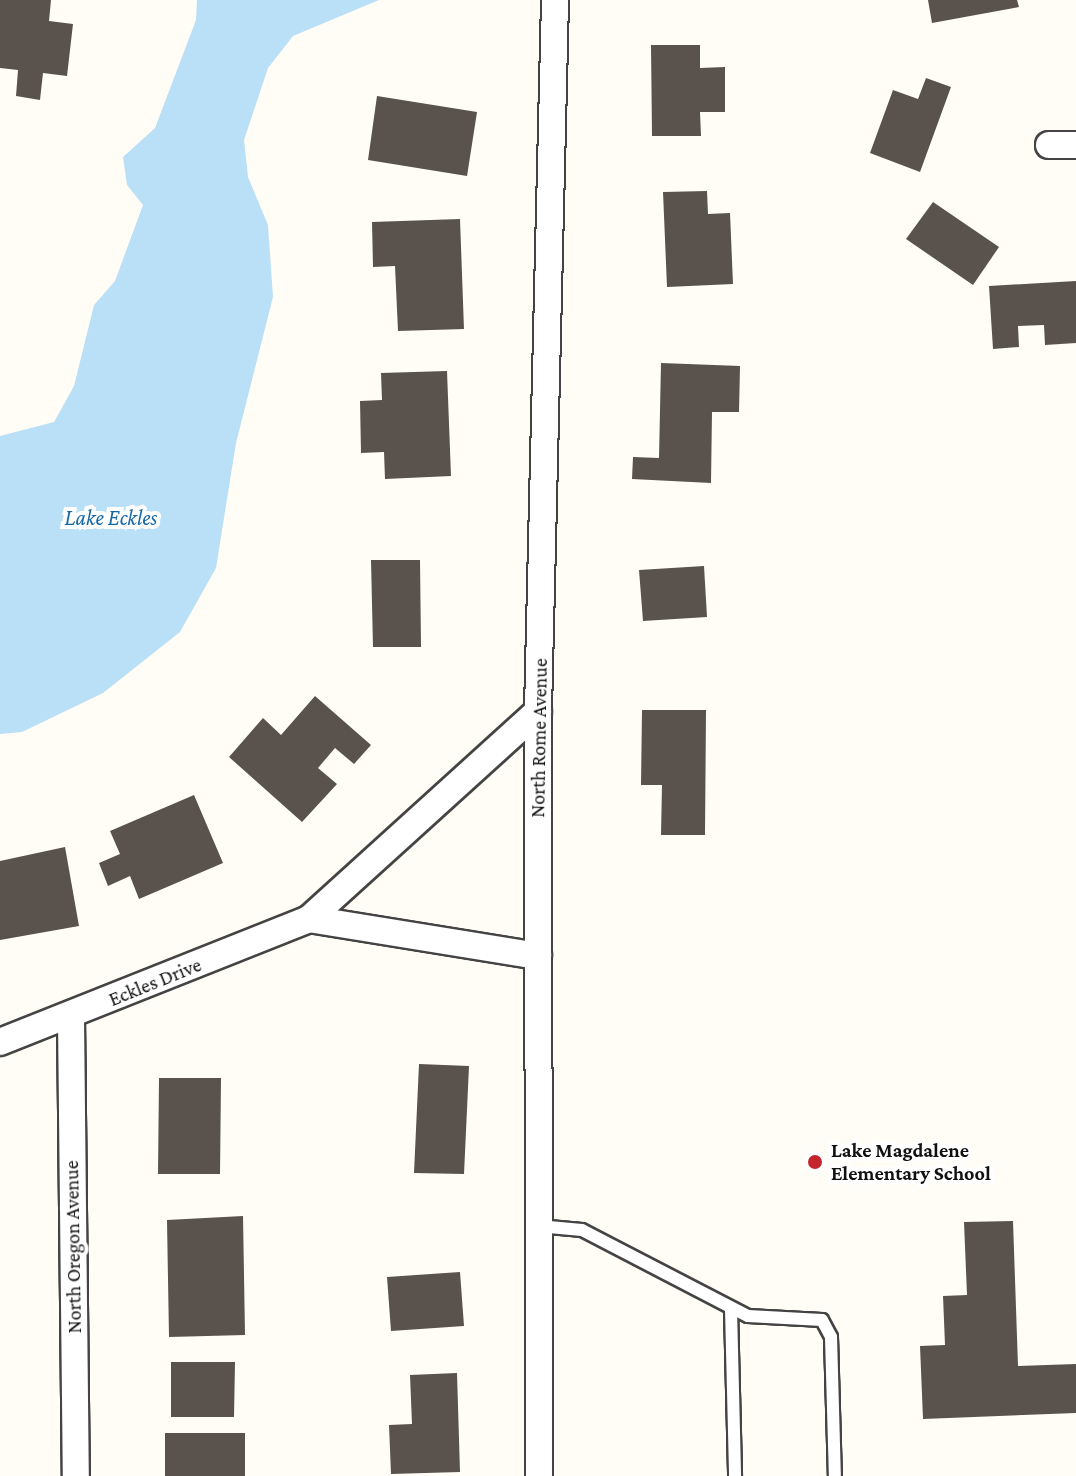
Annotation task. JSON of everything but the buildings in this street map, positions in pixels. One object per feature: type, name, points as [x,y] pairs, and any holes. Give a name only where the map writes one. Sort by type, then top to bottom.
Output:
[{"type":"street","name":"North Rome Avenue","points":[[539,1476],[538,711],[555,0]]},
{"type":"street","points":[[1049,145],[1076,145]]},
{"type":"street","name":"Eckles Drive","points":[[0,1042],[71,1017],[309,919],[538,711]]},
{"type":"street","points":[[309,919],[538,956]]},
{"type":"street","name":"North Oregon Avenue","points":[[71,1017],[76,1476]]},
{"type":"lane","points":[[538,1226],[582,1230],[748,1316],[822,1320],[831,1337],[835,1476]]},
{"type":"lane","points":[[731,1309],[735,1476]]},
{"type":"water","name":"Lake Eckles","points":[[197,0],[379,0],[293,36],[268,68],[244,140],[248,177],[268,225],[273,297],[236,443],[216,568],[180,632],[103,693],[22,732],[0,734],[0,436],[54,422],[74,386],[94,305],[115,281],[143,205],[127,185],[123,157],[155,128],[196,20]]},
{"type":"place","name":"Lake Magdalene Elementary School","points":[[815,1162]]}]
